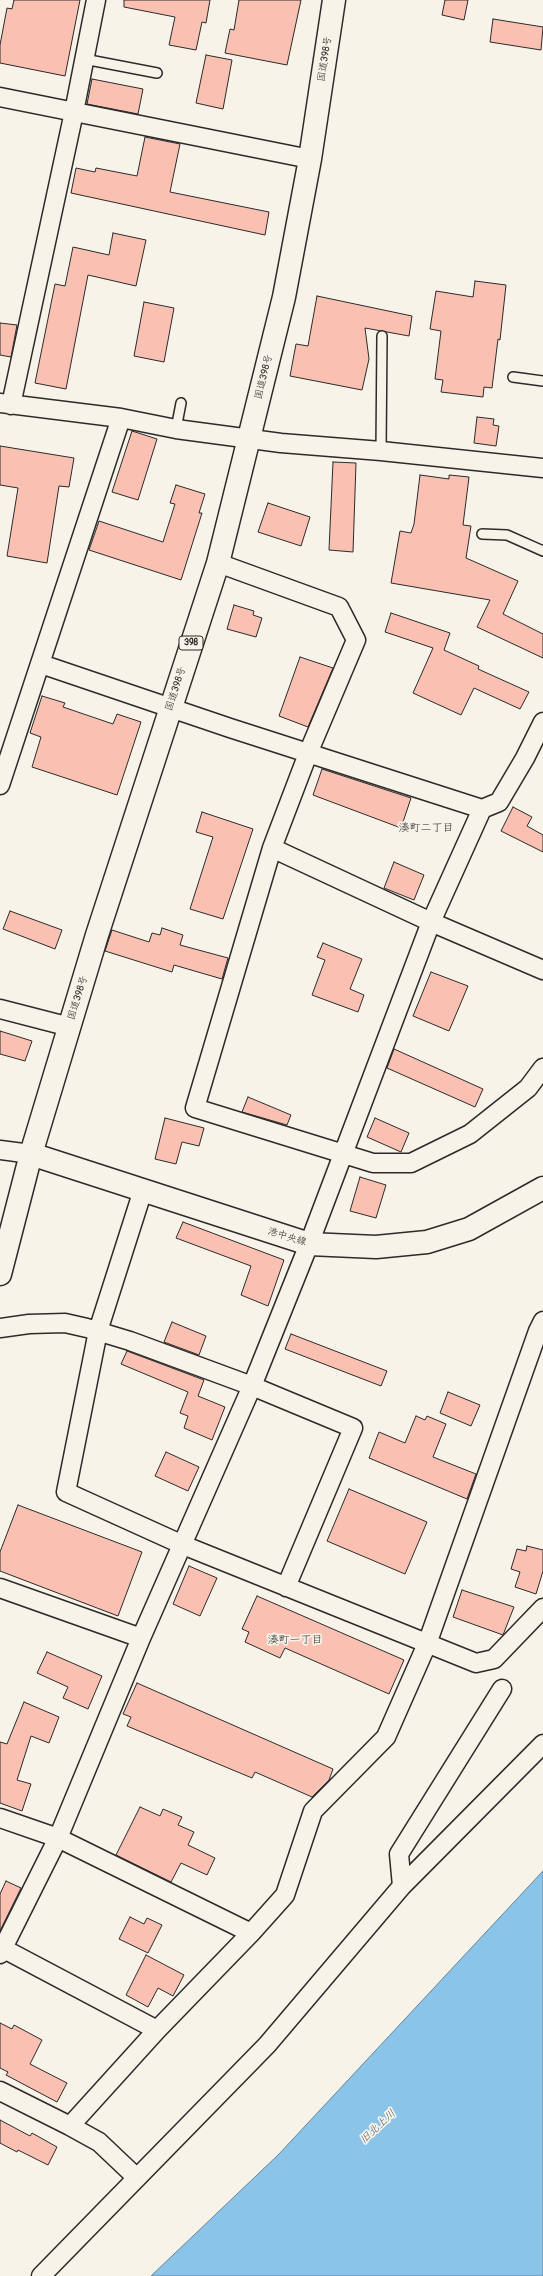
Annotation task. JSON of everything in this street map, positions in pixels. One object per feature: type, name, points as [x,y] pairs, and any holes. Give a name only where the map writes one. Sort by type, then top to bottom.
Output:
[{"type":"main road","name":"国道398号","points":[[0,1274],[4,1242],[170,706],[218,563],[284,297],[310,160],[334,0]]},
{"type":"main road","name":"港中央線","points":[[31,1154],[309,1244],[376,1247],[427,1242],[469,1229],[543,1188]]},
{"type":"street","points":[[96,0],[74,112],[5,404],[121,418],[176,429],[249,439],[543,468]]},
{"type":"street","points":[[0,98],[310,160]]},
{"type":"street","points":[[0,785],[3,767],[41,664],[61,596],[121,418]]},
{"type":"street","points":[[218,563],[339,607],[356,640],[309,751],[272,848],[195,1108],[343,1155],[373,1163],[411,1164],[470,1134],[493,1118],[528,1088],[543,1068]]},
{"type":"street","points":[[41,664],[170,706],[230,728],[309,751],[482,808],[499,802],[525,758],[543,722]]},
{"type":"street","points":[[157,2030],[1,1951],[58,1838],[141,1638],[252,1386],[309,1244],[431,922],[482,808]]},
{"type":"street","points":[[272,848],[431,922],[543,970]]},
{"type":"street","points":[[0,1009],[70,1027]]},
{"type":"street","points":[[0,1150],[31,1154]]},
{"type":"street","points":[[143,1190],[98,1331],[66,1492],[183,1545],[476,1663],[494,1659],[543,1608]]},
{"type":"street","points":[[70,2126],[157,2030],[252,1934],[285,1895],[313,1811],[386,1737],[427,1644],[538,1331],[543,1321]]},
{"type":"street","points":[[0,1328],[29,1324],[65,1323],[98,1331],[252,1386],[354,1428],[286,1587]]},
{"type":"street","points":[[0,1588],[141,1638]]},
{"type":"street","points":[[402,1886],[399,1854],[502,1689]]},
{"type":"street","points":[[41,2276],[267,2044],[402,1886],[543,1744]]},
{"type":"street","points":[[0,1818],[58,1838],[252,1934]]},
{"type":"street","points":[[0,2091],[99,2142],[137,2178]]},
{"type":"lane","points":[[84,59],[157,73]]},
{"type":"lane","points":[[381,451],[382,336]]},
{"type":"lane","points":[[513,377],[543,381]]},
{"type":"lane","points":[[176,429],[181,403]]},
{"type":"lane","points":[[482,534],[507,534],[543,551]]},
{"type":"water","name":"旧北上川","points":[[543,1871],[543,2276],[151,2276],[279,2154]]},
{"type":"building","points":[[14,0],[80,0],[65,76],[0,63],[0,45],[7,8],[12,9]]},
{"type":"building","points":[[124,0],[210,0],[206,23],[202,22],[196,50],[169,45],[175,17],[124,7]]},
{"type":"building","points":[[239,0],[301,0],[287,65],[225,53],[230,29],[234,30]]},
{"type":"building","points":[[445,0],[468,0],[464,20],[442,15]]},
{"type":"building","points":[[493,19],[543,27],[541,50],[490,42]]},
{"type":"building","points":[[206,55],[232,60],[223,109],[196,103]]},
{"type":"building","points":[[92,79],[143,89],[138,114],[87,104]]},
{"type":"building","points":[[145,137],[180,144],[170,192],[269,212],[265,235],[71,193],[76,168],[95,172],[96,168],[137,176]]},
{"type":"building","points":[[113,233],[146,240],[136,286],[88,275],[66,389],[35,383],[55,284],[65,286],[73,247],[109,255]]},
{"type":"building","points":[[475,281],[506,285],[500,340],[498,339],[492,388],[484,387],[483,397],[441,392],[443,380],[435,379],[441,331],[430,329],[436,291],[473,297]]},
{"type":"building","points":[[317,296],[412,316],[409,336],[365,328],[369,359],[362,390],[290,376],[296,344],[308,346]]},
{"type":"building","points":[[144,302],[174,308],[164,362],[134,356]]},
{"type":"building","points":[[0,323],[17,325],[11,357],[0,355]]},
{"type":"building","points":[[477,417],[494,419],[493,425],[499,426],[496,446],[474,443]]},
{"type":"building","points":[[132,431],[157,439],[138,500],[112,492]]},
{"type":"building","points":[[0,446],[74,458],[69,487],[59,486],[47,563],[7,556],[18,488],[0,485]]},
{"type":"building","points":[[333,462],[356,463],[353,552],[329,550]]},
{"type":"building","points":[[420,475],[449,479],[449,475],[469,477],[463,525],[471,526],[466,558],[518,581],[503,614],[543,634],[543,658],[477,627],[490,600],[391,583],[400,531],[411,533],[414,524]]},
{"type":"building","points":[[176,485],[205,494],[199,513],[202,513],[181,580],[89,550],[99,521],[163,542],[175,504],[170,503]]},
{"type":"building","points":[[268,503],[310,517],[301,546],[258,532]]},
{"type":"building","points":[[234,605],[254,611],[253,615],[262,618],[256,637],[227,629]]},
{"type":"building","points":[[391,613],[450,633],[444,650],[479,666],[478,669],[529,692],[520,709],[474,688],[461,715],[413,693],[433,648],[385,632]]},
{"type":"building","points":[[300,657],[333,668],[308,727],[279,716]]},
{"type":"building","points":[[42,696],[65,703],[63,707],[113,724],[117,714],[141,722],[117,795],[32,767],[41,737],[30,733]]},
{"type":"building","points":[[322,769],[411,798],[401,828],[313,795]]},
{"type":"building","points":[[513,807],[532,817],[527,826],[543,835],[543,852],[501,831]]},
{"type":"building","points":[[202,812],[253,829],[223,919],[190,909],[213,837],[196,832]]},
{"type":"building","points":[[394,862],[424,875],[414,900],[384,888]]},
{"type":"building","points":[[10,911],[62,930],[55,949],[3,929]]},
{"type":"building","points":[[162,928],[183,935],[180,945],[228,958],[222,979],[174,965],[172,972],[105,951],[112,930],[149,942],[152,933],[160,935]]},
{"type":"building","points":[[323,943],[362,959],[350,989],[364,995],[358,1012],[312,995],[325,960],[317,957]]},
{"type":"building","points":[[431,972],[468,986],[449,1031],[413,1016]]},
{"type":"building","points":[[0,1031],[32,1041],[25,1061],[0,1054]]},
{"type":"building","points":[[394,1049],[483,1089],[475,1107],[387,1068]]},
{"type":"building","points":[[248,1097],[291,1115],[287,1125],[242,1112]]},
{"type":"building","points":[[165,1118],[204,1128],[199,1146],[182,1142],[176,1164],[155,1159]]},
{"type":"building","points":[[375,1118],[409,1133],[401,1152],[367,1137]]},
{"type":"building","points":[[360,1177],[386,1185],[376,1218],[350,1211]]},
{"type":"building","points":[[183,1222],[284,1260],[268,1306],[241,1295],[251,1266],[176,1238]]},
{"type":"building","points":[[172,1322],[206,1336],[199,1355],[164,1342]]},
{"type":"building","points":[[291,1334],[387,1371],[381,1386],[285,1349]]},
{"type":"building","points":[[127,1351],[204,1380],[198,1396],[225,1407],[212,1440],[184,1428],[188,1416],[180,1413],[188,1392],[121,1364]]},
{"type":"building","points":[[448,1392],[480,1405],[471,1426],[440,1413]]},
{"type":"building","points":[[416,1416],[425,1420],[427,1416],[446,1424],[433,1457],[476,1474],[467,1499],[369,1458],[379,1432],[405,1443]]},
{"type":"building","points":[[166,1452],[199,1467],[188,1491],[155,1476]]},
{"type":"building","points":[[349,1489],[427,1522],[405,1574],[327,1541]]},
{"type":"building","points":[[18,1505],[142,1552],[118,1616],[0,1571],[0,1552]]},
{"type":"building","points":[[527,1546],[543,1550],[543,1571],[536,1594],[515,1587],[520,1572],[511,1569],[517,1549],[526,1551]]},
{"type":"building","points":[[189,1566],[217,1578],[200,1616],[173,1604]]},
{"type":"building","points":[[462,1590],[514,1607],[503,1635],[453,1617]]},
{"type":"building","points":[[257,1596],[404,1660],[389,1694],[285,1648],[280,1658],[245,1642],[249,1632],[242,1629]]},
{"type":"building","points":[[47,1652],[102,1676],[88,1709],[63,1698],[68,1687],[37,1673]]},
{"type":"building","points":[[137,1683],[333,1769],[329,1780],[312,1797],[255,1772],[252,1778],[127,1726],[131,1717],[123,1714]]},
{"type":"building","points":[[24,1702],[59,1717],[49,1743],[31,1736],[17,1780],[31,1784],[22,1811],[0,1803],[0,1742],[7,1744]]},
{"type":"building","points":[[140,1807],[160,1816],[163,1809],[182,1817],[178,1825],[194,1832],[188,1845],[215,1858],[207,1875],[181,1863],[171,1882],[116,1855]]},
{"type":"building","points":[[6,1881],[21,1888],[0,1931],[0,1894]]},
{"type":"building","points":[[130,1917],[144,1924],[147,1918],[162,1925],[148,1953],[119,1939]]},
{"type":"building","points":[[146,1955],[184,1975],[173,1996],[158,1988],[148,2007],[126,1995]]},
{"type":"building","points":[[0,2023],[12,2029],[14,2025],[42,2040],[30,2064],[67,2083],[57,2102],[6,2075],[8,2072],[0,2068]]},
{"type":"building","points":[[0,2120],[30,2136],[32,2133],[57,2147],[48,2165],[0,2143]]},
{"type":"district","name":"湊町二丁目","points":[[426,828]]},
{"type":"district","name":"湊町一丁目","points":[[295,1640]]}]
